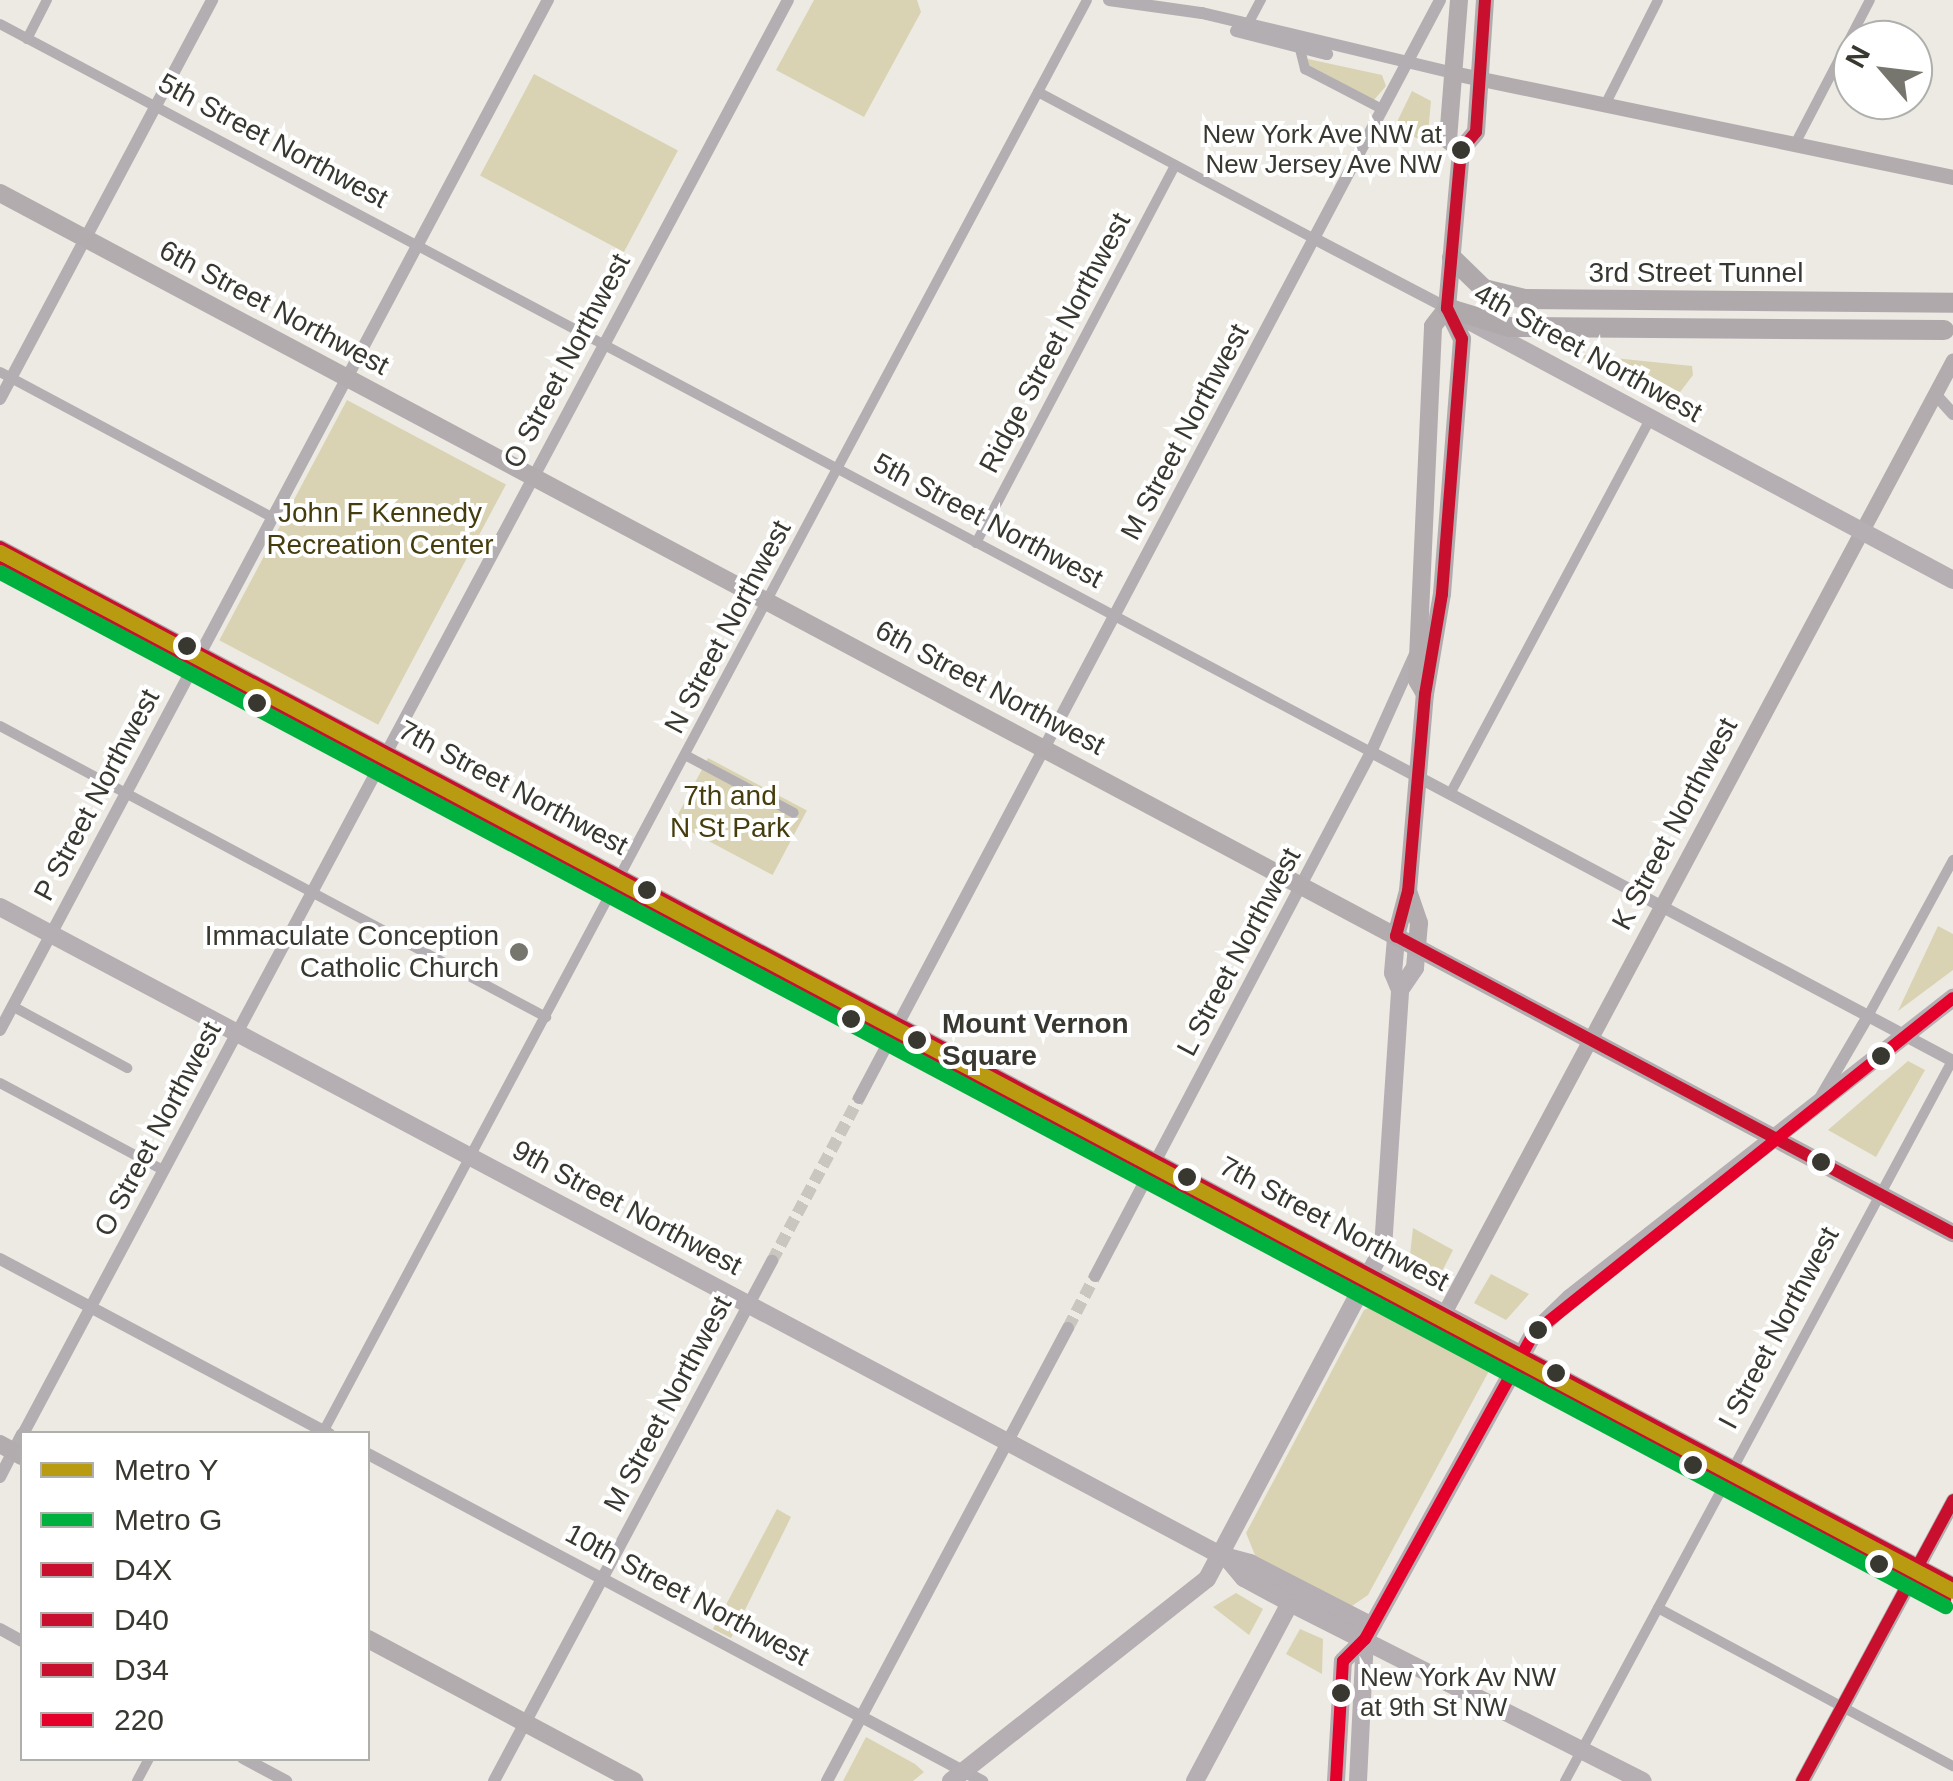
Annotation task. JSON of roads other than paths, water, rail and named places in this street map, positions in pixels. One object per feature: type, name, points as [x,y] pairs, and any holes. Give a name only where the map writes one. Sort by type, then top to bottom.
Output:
[{"type":"highway","points":[[1459,0],[1448,140],[1461,150]]},
{"type":"highway","points":[[1396,936],[1408,891],[1424,694],[1442,594],[1462,345],[1447,308],[1461,150],[1476,132],[1486,0]]},
{"type":"highway","name":"6th Street Northwest","points":[[0,193],[1953,1233]]},
{"type":"highway","name":"3rd Street Tunnel","points":[[1452,258],[1484,289],[1525,299],[1953,303]]},
{"type":"highway","points":[[1424,694],[1417,680],[1433,326],[1447,308]]},
{"type":"highway","name":"3rd Street Tunnel","points":[[1447,308],[1509,326],[1944,330]]},
{"type":"highway","points":[[1408,891],[1419,923],[1416,947]]},
{"type":"highway","points":[[370,1640],[634,1781]]},
{"type":"main road","points":[[1452,73],[1953,177]]},
{"type":"main road","name":"4th Street Northwest","points":[[1447,308],[1953,580]]},
{"type":"main road","name":"K Street Northwest","points":[[1444,1314],[1952,362]]},
{"type":"main road","name":"7th Street Northwest","points":[[0,546],[1953,1584]]},
{"type":"main road","name":"9th Street Northwest","points":[[0,907],[1224,1557],[1250,1563],[1643,1781]]},
{"type":"main road","points":[[957,1776],[1198,1588],[1224,1557],[1388,1230],[1400,990],[1393,973],[1396,936]]},
{"type":"main road","points":[[1400,990],[1414,968],[1416,947]]},
{"type":"main road","points":[[1336,1781],[1343,1660],[1369,1632],[1518,1353],[1570,1298],[1953,998]]},
{"type":"main road","points":[[1802,1781],[1953,1500]]},
{"type":"main road","name":"9th Street Northwest","points":[[1224,1557],[1244,1578],[1290,1603],[1369,1632]]},
{"type":"main road","points":[[1195,1781],[1290,1603]]},
{"type":"main road","points":[[1358,1781],[1369,1632]]},
{"type":"street","points":[[27,38],[48,0]]},
{"type":"street","points":[[0,398],[6,375],[85,238],[212,0]]},
{"type":"street","name":"P Street Northwest","points":[[0,1030],[548,0]]},
{"type":"street","name":"O Street Northwest","points":[[23,1431],[788,0]]},
{"type":"street","name":"N Street Northwest","points":[[326,1431],[1087,0]]},
{"type":"street","points":[[1108,0],[1133,0],[1202,13],[1352,53],[1452,73]]},
{"type":"street","points":[[1188,0],[1202,13],[1253,38],[1300,49],[1352,53]]},
{"type":"street","points":[[1247,26],[1261,0]]},
{"type":"street","name":"M Street Northwest","points":[[860,1098],[1440,0]]},
{"type":"street","points":[[1606,104],[1658,0]]},
{"type":"street","points":[[1795,144],[1870,0]]},
{"type":"street","name":"5th Street Northwest","points":[[0,24],[1953,1060]]},
{"type":"street","points":[[1300,49],[1304,68],[1382,109]]},
{"type":"street","name":"4th Street Northwest","points":[[1038,92],[1447,308]]},
{"type":"street","name":"Ridge Street Northwest","points":[[976,542],[1175,166]]},
{"type":"street","points":[[6,375],[273,518]]},
{"type":"street","points":[[1935,394],[1953,398]]},
{"type":"street","points":[[1935,394],[1953,414]]},
{"type":"street","points":[[1450,794],[1650,420]]},
{"type":"street","name":"L Street Northwest","points":[[1096,1276],[1371,752],[1418,647]]},
{"type":"street","points":[[0,726],[546,1017]]},
{"type":"street","points":[[685,756],[794,813]]},
{"type":"street","points":[[1815,1106],[1953,860]]},
{"type":"street","points":[[12,1006],[127,1068]]},
{"type":"street","name":"I Street Northwest","points":[[1565,1781],[1953,1060]]},
{"type":"street","points":[[0,1083],[163,1170]]},
{"type":"street","points":[[0,1259],[323,1431]]},
{"type":"street","name":"M Street Northwest","points":[[494,1781],[772,1261]]},
{"type":"street","points":[[827,1781],[1068,1328]]},
{"type":"street","name":"O Street Northwest","points":[[0,1477],[16,1444]]},
{"type":"street","name":"10th Street Northwest","points":[[370,1455],[861,1716],[957,1776],[982,1781]]},
{"type":"street","points":[[1658,1608],[1953,1766]]},
{"type":"street","points":[[249,1761],[286,1781]]},
{"type":"tunnel","points":[[772,1261],[859,1098]]},
{"type":"tunnel","points":[[1068,1328],[1095,1276]]},
{"type":"metro line","name":"Y","points":[[0,552],[1953,1591]]},
{"type":"metro line","name":"G","points":[[0,572],[1945,1606]]},
{"type":"place","name":"New York Ave NW at New Jersey Ave NW","points":[[1461,150]]},
{"type":"place","name":"Immaculate Conception Catholic Church","points":[[519,952]]},
{"type":"place","name":"Mount Vernon Square","points":[[917,1040]]},
{"type":"place","name":"New York Av NW at 9th St NW","points":[[1341,1693]]},
{"type":"park label","name":"John F Kennedy Recreation Center","points":[[380,529]]},
{"type":"park label","name":"7th and N St Park","points":[[730,812]]}]
